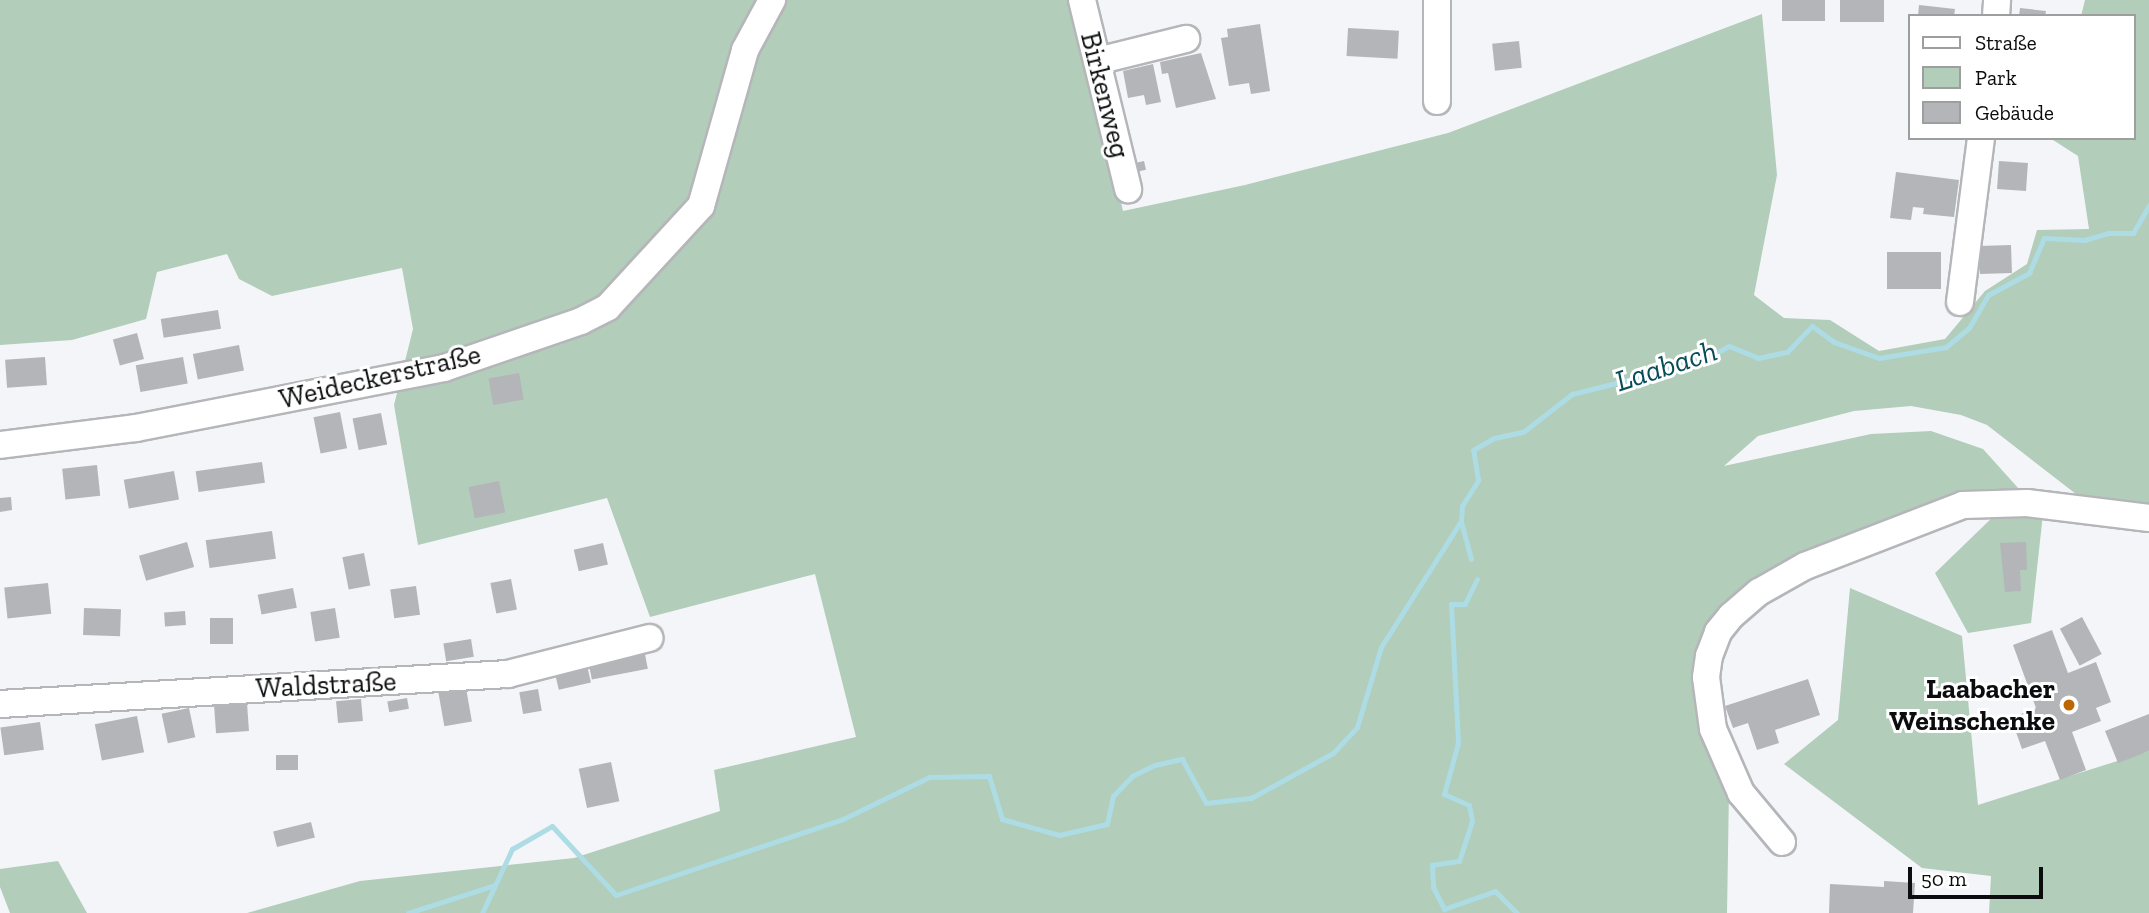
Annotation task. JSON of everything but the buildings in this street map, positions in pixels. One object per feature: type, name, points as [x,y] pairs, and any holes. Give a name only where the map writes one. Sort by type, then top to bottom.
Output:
[{"type":"street","name":"Weideckerstraße","points":[[0,445],[136,428],[444,368],[581,321],[608,307],[701,206],[746,50],[772,0]]},
{"type":"street","name":"Birkenweg","points":[[1082,0],[1128,189]]},
{"type":"street","points":[[1437,0],[1437,101]]},
{"type":"street","points":[[1097,61],[1186,39]]},
{"type":"street","points":[[1960,302],[1980,140]]},
{"type":"street","points":[[1782,842],[1741,793],[1713,729],[1706,677],[1709,656],[1718,632],[1731,616],[1759,592],[1805,566],[1964,505],[2027,503],[2149,518]]},
{"type":"street","name":"Waldstraße","points":[[0,704],[508,674],[649,638]]},
{"type":"green space","points":[[0,0],[1075,0],[1123,211],[1245,185],[1448,133],[1762,14],[1777,175],[1754,295],[1784,318],[1830,320],[1879,351],[1945,339],[1985,291],[2027,264],[2037,230],[2089,229],[2078,156],[2053,140],[2135,140],[2135,14],[2082,14],[2085,0],[2149,0],[2149,511],[2085,501],[1987,425],[1961,415],[1911,406],[1854,411],[1758,436],[1724,466],[1871,434],[1931,431],[1983,449],[2028,499],[1940,505],[1705,636],[1729,791],[1727,913],[247,913],[360,881],[574,858],[720,811],[714,770],[856,737],[815,574],[650,617],[607,498],[418,545],[394,405],[413,329],[402,268],[272,296],[239,279],[227,254],[157,272],[146,319],[72,340],[0,345]]},
{"type":"green space","points":[[1998,512],[2043,514],[2031,623],[1968,633],[1935,573]]},
{"type":"green space","points":[[1850,588],[1962,636],[1978,805],[2149,751],[2149,913],[1989,913],[1991,876],[1922,868],[1784,764],[1838,720]]},
{"type":"green space","points":[[58,861],[87,913],[10,913],[0,887],[0,869]]},
{"type":"waterway","name":"Laabach","points":[[1471,559],[1461,521],[1462,506],[1478,480],[1473,450],[1494,438],[1523,432],[1572,394],[1699,362],[1729,346],[1758,358],[1787,352],[1812,326],[1834,342],[1879,358],[1946,347],[1969,328],[1988,295],[2029,273],[2044,238],[2084,240],[2108,233],[2133,233],[2149,205]]},
{"type":"waterway","points":[[482,913],[512,849],[552,826],[616,895],[843,819],[929,777],[989,776],[1002,819],[1059,835],[1107,824],[1113,796],[1132,776],[1155,765],[1182,759],[1206,803],[1251,798],[1333,753],[1357,727],[1381,647],[1461,521]]},
{"type":"waterway","name":"Laabach","points":[[1477,579],[1465,604],[1451,604],[1458,743],[1444,794],[1469,805],[1472,821],[1459,861],[1432,865],[1433,887],[1444,909],[1495,891],[1517,913]]},
{"type":"waterway","points":[[408,913],[495,885]]},
{"type":"place","name":"Laabacher Weinschenke","points":[[2069,705]]}]
